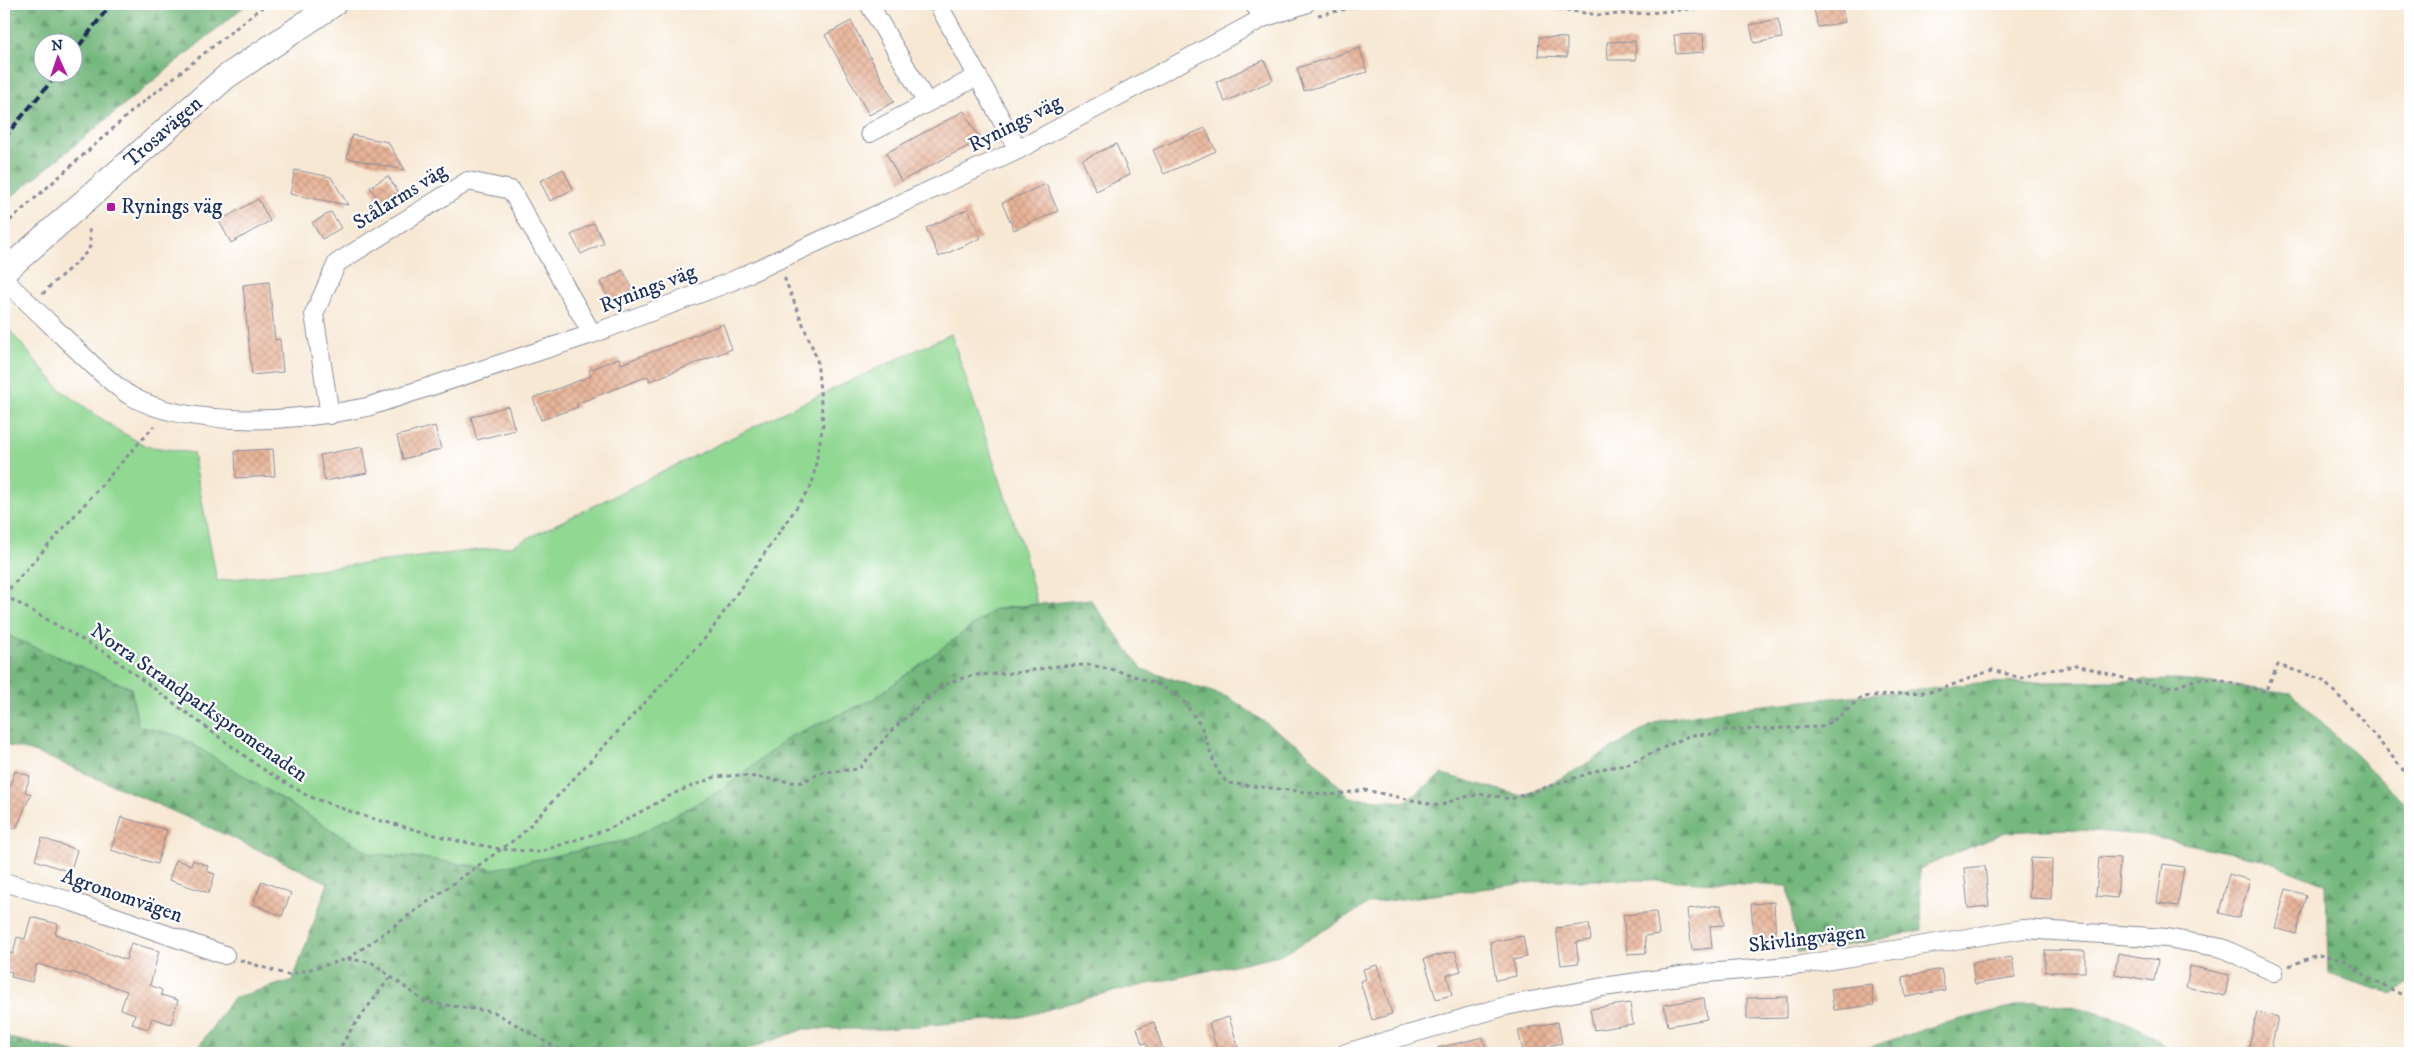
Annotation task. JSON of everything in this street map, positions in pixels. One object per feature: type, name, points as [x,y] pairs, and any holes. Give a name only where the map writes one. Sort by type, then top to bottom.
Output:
[{"type":"main road","name":"Trosavägen","points":[[4,272],[226,77],[334,4]]},
{"type":"street","points":[[869,4],[927,103]]},
{"type":"street","points":[[938,4],[1018,150]]},
{"type":"street","name":"Rynings väg","points":[[4,280],[108,379],[130,395],[158,407],[194,417],[213,418],[330,415],[367,407],[592,334],[730,282],[1018,150],[1258,11],[1308,10]]},
{"type":"street","points":[[870,133],[978,76]]},
{"type":"street","name":"Stålarms väg","points":[[330,415],[314,314],[337,264],[468,181],[511,190],[592,334]]},
{"type":"street","name":"Agronomvägen","points":[[4,882],[73,902],[225,955]]},
{"type":"street","name":"Skivlingvägen","points":[[1346,1053],[1506,1006],[1603,987],[1694,974],[1801,965],[2023,929],[2167,938],[2222,948],[2274,972]]},
{"type":"path","points":[[4,226],[137,107],[266,4]]},
{"type":"path","points":[[1308,10],[1371,4]]},
{"type":"path","points":[[1526,4],[1598,15],[1648,13],[1744,4]]},
{"type":"path","points":[[1647,4],[1648,13]]},
{"type":"path","points":[[33,308],[51,283],[82,256],[90,246],[89,226]]},
{"type":"path","points":[[774,280],[792,273]]},
{"type":"path","points":[[225,955],[288,976],[348,959],[521,835],[708,635],[812,485],[823,424],[817,359],[784,277]]},
{"type":"path","points":[[145,422],[163,428]]},
{"type":"path","points":[[4,595],[154,426]]},
{"type":"path","name":"Norra Strandparkspromenaden","points":[[4,595],[109,655],[261,768],[308,796],[405,827],[501,849],[539,852],[609,829],[677,792],[715,777],[740,775],[799,783],[823,772],[859,769],[894,728],[941,687],[975,675],[1058,666],[1091,665],[1126,673],[1159,685],[1181,698],[1201,726],[1216,770],[1227,784],[1331,795],[1366,790],[1440,806],[1459,798],[1483,794],[1511,798],[1542,790],[1556,783],[1574,780],[1605,768],[1626,765],[1690,735],[1739,729],[1822,727],[1837,718],[1862,697],[1936,690],[1992,670],[2021,678],[2038,671],[2077,665],[2141,683],[2175,687],[2197,679],[2216,680],[2265,692],[2278,664],[2301,671],[2321,679],[2354,711],[2410,778]]},
{"type":"path","points":[[2274,972],[2318,955],[2344,960],[2366,976],[2410,999]]},
{"type":"path","points":[[348,959],[371,962],[425,1002],[494,1012],[565,1053]]},
{"type":"path","points":[[337,1053],[352,1028],[390,976]]},
{"type":"green space","points":[[4,4],[247,4],[4,203]]},
{"type":"green space","points":[[4,324],[61,390],[116,429],[146,446],[193,453],[217,581],[512,546],[786,411],[951,334],[1024,552],[1037,604],[995,609],[872,700],[789,737],[722,790],[628,840],[494,869],[415,857],[371,854],[179,736],[138,726],[131,688],[4,634]]},
{"type":"green space","points":[[1090,599],[1142,669],[1230,698],[1303,749],[1351,798],[1405,802],[1442,774],[1522,796],[1564,777],[1660,720],[1745,707],[1978,683],[2179,680],[2292,693],[2410,808],[2410,982],[2392,994],[2328,974],[2326,884],[2261,859],[2144,835],[2066,829],[2006,832],[1919,869],[1922,930],[1862,943],[1797,952],[1788,886],[1656,880],[1551,880],[1370,903],[1284,954],[1098,995],[1022,1017],[884,1029],[804,1029],[738,1053],[194,1053],[233,998],[293,980],[328,883],[216,830],[67,765],[17,747],[4,745],[4,634],[131,688],[138,726],[179,736],[371,854],[415,857],[494,869],[628,840],[722,790],[789,737],[872,700],[995,609]]},
{"type":"green space","points":[[2035,1001],[2090,1011],[2126,1022],[2158,1040],[2172,1053],[1851,1053],[1941,1024]]},
{"type":"green space","points":[[4,1037],[79,1053],[4,1053]]},
{"type":"building","points":[[1841,4],[1845,22],[1818,27],[1814,9]]},
{"type":"building","points":[[1778,19],[1782,38],[1754,43],[1750,25]]},
{"type":"building","points":[[851,21],[894,102],[869,115],[825,35]]},
{"type":"building","points":[[1703,34],[1704,52],[1676,54],[1674,35]]},
{"type":"building","points":[[1539,37],[1567,38],[1567,57],[1538,56]]},
{"type":"building","points":[[1635,41],[1636,60],[1608,60],[1607,42]]},
{"type":"building","points":[[1360,48],[1367,72],[1304,91],[1297,68]]},
{"type":"building","points":[[1264,60],[1273,80],[1225,102],[1216,82]]},
{"type":"building","points":[[964,111],[980,140],[901,181],[886,153]]},
{"type":"building","points":[[1205,128],[1216,151],[1164,174],[1153,150]]},
{"type":"building","points":[[352,135],[388,142],[405,170],[347,158]]},
{"type":"building","points":[[1116,144],[1130,175],[1096,191],[1082,160]]},
{"type":"building","points":[[563,169],[573,189],[550,201],[540,181]]},
{"type":"building","points":[[295,170],[331,177],[348,205],[290,194]]},
{"type":"building","points":[[388,176],[398,192],[380,203],[370,187]]},
{"type":"building","points":[[1046,184],[1058,211],[1014,230],[1002,203]]},
{"type":"building","points":[[258,199],[270,221],[231,243],[219,221]]},
{"type":"building","points":[[968,209],[981,238],[939,257],[926,228]]},
{"type":"building","points":[[331,212],[341,228],[322,239],[312,223]]},
{"type":"building","points":[[594,223],[604,243],[581,254],[571,235]]},
{"type":"building","points":[[623,270],[633,290],[610,302],[600,282]]},
{"type":"building","points":[[269,282],[275,340],[280,339],[283,372],[252,375],[243,285]]},
{"type":"building","points":[[723,324],[732,349],[650,381],[648,376],[576,404],[578,407],[541,420],[533,398],[591,376],[589,370],[619,358],[621,364]]},
{"type":"building","points":[[508,406],[515,430],[477,440],[471,417]]},
{"type":"building","points":[[435,426],[441,449],[403,459],[397,436]]},
{"type":"building","points":[[362,447],[367,473],[325,481],[320,455]]},
{"type":"building","points":[[273,449],[275,476],[236,478],[235,451]]},
{"type":"building","points":[[15,771],[30,776],[25,792],[31,794],[16,829],[4,825],[4,784],[10,786]]},
{"type":"building","points":[[121,817],[167,830],[157,864],[111,850]]},
{"type":"building","points":[[42,838],[77,850],[70,872],[35,860]]},
{"type":"building","points":[[2099,857],[2120,858],[2117,898],[2096,896]]},
{"type":"building","points":[[2031,858],[2052,859],[2051,899],[2029,898]]},
{"type":"building","points":[[176,860],[191,865],[193,860],[208,866],[206,871],[215,874],[209,893],[169,880]]},
{"type":"building","points":[[2163,864],[2184,867],[2178,906],[2157,903]]},
{"type":"building","points":[[1985,866],[1989,906],[1968,908],[1964,868]]},
{"type":"building","points":[[2229,874],[2250,880],[2239,918],[2219,913]]},
{"type":"building","points":[[262,881],[291,893],[282,916],[253,904]]},
{"type":"building","points":[[2286,889],[2306,895],[2296,934],[2275,928]]},
{"type":"building","points":[[1774,902],[1776,940],[1754,941],[1751,904]]},
{"type":"building","points":[[1721,905],[1724,925],[1710,926],[1712,948],[1692,950],[1687,909]]},
{"type":"building","points":[[1656,912],[1659,934],[1645,936],[1646,953],[1627,954],[1623,915]]},
{"type":"building","points":[[31,917],[58,924],[55,934],[126,960],[131,943],[159,951],[150,985],[162,990],[161,995],[178,1000],[171,1024],[152,1018],[148,1029],[132,1024],[135,1014],[121,1009],[127,991],[71,972],[71,974],[37,964],[32,982],[11,977],[12,972],[4,970],[7,952],[13,954],[17,937],[25,939]]},
{"type":"building","points":[[1589,924],[1591,940],[1576,942],[1579,963],[1561,965],[1556,928]]},
{"type":"building","points":[[1523,936],[1527,957],[1513,960],[1516,976],[1496,980],[1490,942]]},
{"type":"building","points":[[2045,950],[2085,951],[2085,972],[2045,972]]},
{"type":"building","points":[[1455,951],[1461,971],[1447,975],[1452,995],[1436,999],[1424,959]]},
{"type":"building","points":[[2118,953],[2158,960],[2154,981],[2115,974]]},
{"type":"building","points":[[2012,957],[2015,978],[1975,984],[1972,963]]},
{"type":"building","points":[[1377,965],[1392,1014],[1372,1020],[1360,981],[1366,979],[1363,969]]},
{"type":"building","points":[[2190,966],[2229,975],[2225,996],[2186,987]]},
{"type":"building","points":[[1941,969],[1945,990],[1906,997],[1902,977]]},
{"type":"building","points":[[1871,984],[1874,1005],[1834,1010],[1831,989]]},
{"type":"building","points":[[1787,997],[1787,1018],[1747,1019],[1747,998]]},
{"type":"building","points":[[1704,998],[1707,1019],[1668,1026],[1664,1005]]},
{"type":"building","points":[[1630,1003],[1633,1024],[1594,1030],[1590,1009]]},
{"type":"building","points":[[2257,1012],[2278,1017],[2270,1053],[2248,1051]]},
{"type":"building","points":[[1229,1017],[1240,1053],[1218,1053],[1209,1023]]},
{"type":"building","points":[[1154,1022],[1164,1053],[1149,1053],[1146,1043],[1142,1044],[1137,1028]]},
{"type":"building","points":[[1558,1022],[1562,1043],[1523,1051],[1518,1030]]},
{"type":"building","points":[[1483,1037],[1487,1053],[1439,1053],[1438,1048]]},
{"type":"railway","points":[[82,42],[111,4]]},
{"type":"railway","points":[[4,138],[51,82]]},
{"type":"place","name":"Rynings väg","points":[[111,207]]}]
